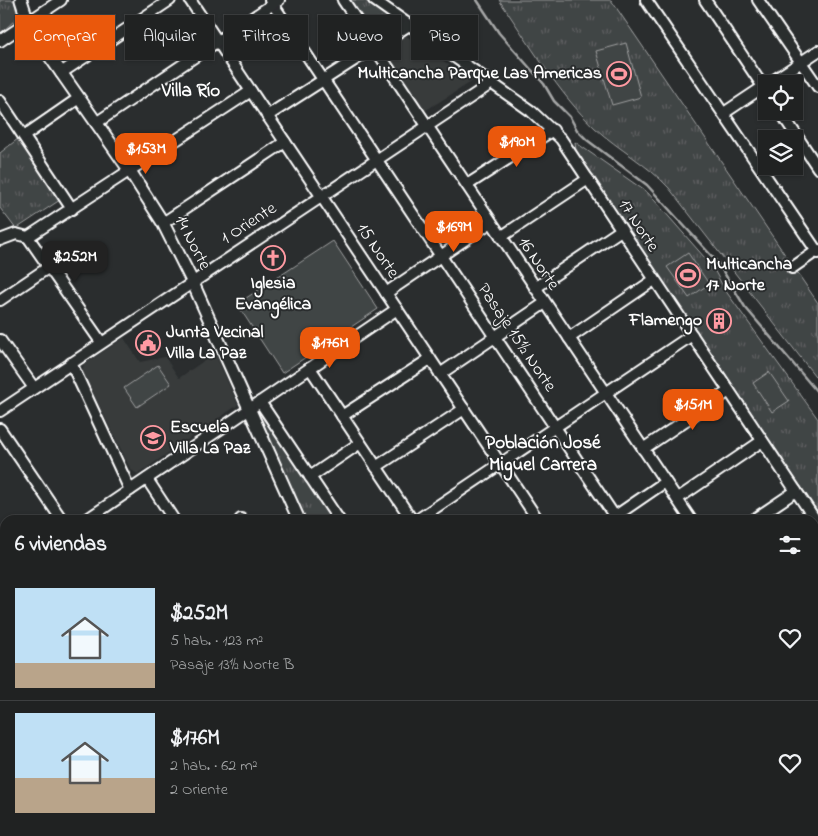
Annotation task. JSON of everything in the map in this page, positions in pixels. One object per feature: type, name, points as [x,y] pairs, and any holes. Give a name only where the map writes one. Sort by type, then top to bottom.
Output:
[{"type":"street","name":"14 Norte","points":[[22,0],[25,15]]},
{"type":"street","points":[[39,15],[61,0]]},
{"type":"street","points":[[61,73],[170,0]]},
{"type":"street","name":"15 Norte","points":[[190,0],[534,515]]},
{"type":"street","name":"16 Norte","points":[[343,0],[353,15]]},
{"type":"street","name":"17 Norte","points":[[374,0],[539,116],[553,130],[588,179],[812,515]]},
{"type":"street","points":[[646,0],[817,251],[792,268]]},
{"type":"street","points":[[705,0],[758,76]]},
{"type":"street","points":[[758,0],[818,87]]},
{"type":"street","points":[[96,123],[274,1]]},
{"type":"street","name":"Pasaje 15½ Norte","points":[[274,1],[323,79],[611,515]]},
{"type":"street","points":[[401,30],[409,25]]},
{"type":"street","points":[[0,41],[15,31]]},
{"type":"street","points":[[783,75],[818,51]]},
{"type":"street","name":"14 Norte","points":[[52,60],[130,171],[163,223],[192,281],[297,515]]},
{"type":"street","points":[[267,116],[352,60]]},
{"type":"street","name":"16 Norte","points":[[383,60],[688,515]]},
{"type":"street","name":"1 Oriente","points":[[0,411],[192,281],[492,83]]},
{"type":"street","points":[[28,237],[251,91]]},
{"type":"street","points":[[724,113],[758,92]]},
{"type":"street","points":[[24,136],[79,98]]},
{"type":"street","points":[[0,101],[72,209]]},
{"type":"street","points":[[786,120],[818,168]]},
{"type":"street","points":[[467,185],[553,130]]},
{"type":"street","points":[[163,223],[285,142]]},
{"type":"street","points":[[501,237],[588,179]]},
{"type":"street","points":[[386,293],[491,222]]},
{"type":"street","points":[[535,288],[621,230]]},
{"type":"street","points":[[0,240],[16,234],[28,237],[101,342]]},
{"type":"street","points":[[0,300],[49,267]]},
{"type":"street","points":[[569,338],[654,280]]},
{"type":"street","points":[[440,374],[545,303]]},
{"type":"street","points":[[93,515],[397,309]]},
{"type":"street","points":[[424,515],[692,335]]},
{"type":"street","points":[[0,340],[34,388]]},
{"type":"street","points":[[342,416],[430,358]]},
{"type":"street","points":[[71,363],[130,490]]},
{"type":"street","points":[[310,368],[409,515]]},
{"type":"street","points":[[643,449],[729,391]]},
{"type":"street","points":[[260,402],[335,515]]},
{"type":"street","points":[[376,467],[464,409]]},
{"type":"street","points":[[0,428],[59,515]]},
{"type":"street","points":[[677,500],[762,441]]},
{"type":"street","points":[[310,477],[360,443]]},
{"type":"street","points":[[147,479],[171,515]]},
{"type":"street","points":[[620,515],[665,482]]},
{"type":"street","points":[[760,515],[796,491]]},
{"type":"shaded area","points":[[405,35],[411,39],[411,60],[442,60],[473,81],[423,112],[389,60],[401,60],[401,37]]},
{"type":"shaded area","name":"Escuela Villa La Paz","points":[[124,338],[140,362],[165,357],[179,378],[215,353],[238,405],[138,474],[131,470],[82,371],[84,364]]},
{"type":"green space","points":[[0,0],[14,0],[18,15],[15,15],[15,20],[0,34]]},
{"type":"green space","points":[[349,0],[364,0],[385,15],[359,15]]},
{"type":"green space","points":[[499,0],[611,0],[818,303],[818,380],[669,188],[652,172],[595,128],[569,100],[544,67]]},
{"type":"green space","name":"Multicancha Parque Las Americas","points":[[626,43],[641,97],[612,105],[596,51]]},
{"type":"green space","points":[[19,138],[63,198],[16,229],[0,208],[0,153]]},
{"type":"green space","points":[[575,142],[648,193],[712,266],[725,290],[818,419],[818,512],[576,151]]},
{"type":"green space","points":[[333,241],[378,309],[282,373],[237,304]]},
{"type":"green space","name":"Multicancha 17 Norte","points":[[688,253],[709,284],[689,298],[667,267]]},
{"type":"green space","points":[[158,365],[171,384],[137,407],[124,388]]},
{"type":"green space","points":[[769,372],[789,401],[772,412],[753,383]]},
{"type":"green space","points":[[260,407],[334,515],[299,515],[253,411]]},
{"type":"waterway","points":[[477,0],[499,33],[544,84],[554,101],[570,117],[577,130],[587,140],[647,185],[718,263],[745,307],[818,393]]},
{"type":"place","name":"Multicancha Parque Las Americas","points":[[619,74]]},
{"type":"place","name":"Iglesia Evangélica","points":[[273,258]]},
{"type":"place","name":"Multicancha 17 Norte","points":[[688,275]]},
{"type":"place","name":"Flamengo","points":[[719,321]]},
{"type":"place","name":"Junta Vecinal Villa La Paz","points":[[148,343]]},
{"type":"place","name":"Escuela Villa La Paz","points":[[153,438]]},
{"type":"district","name":"Villa Río","points":[[191,91]]},
{"type":"district","name":"Población José Miguel Carrera","points":[[543,454]]}]
